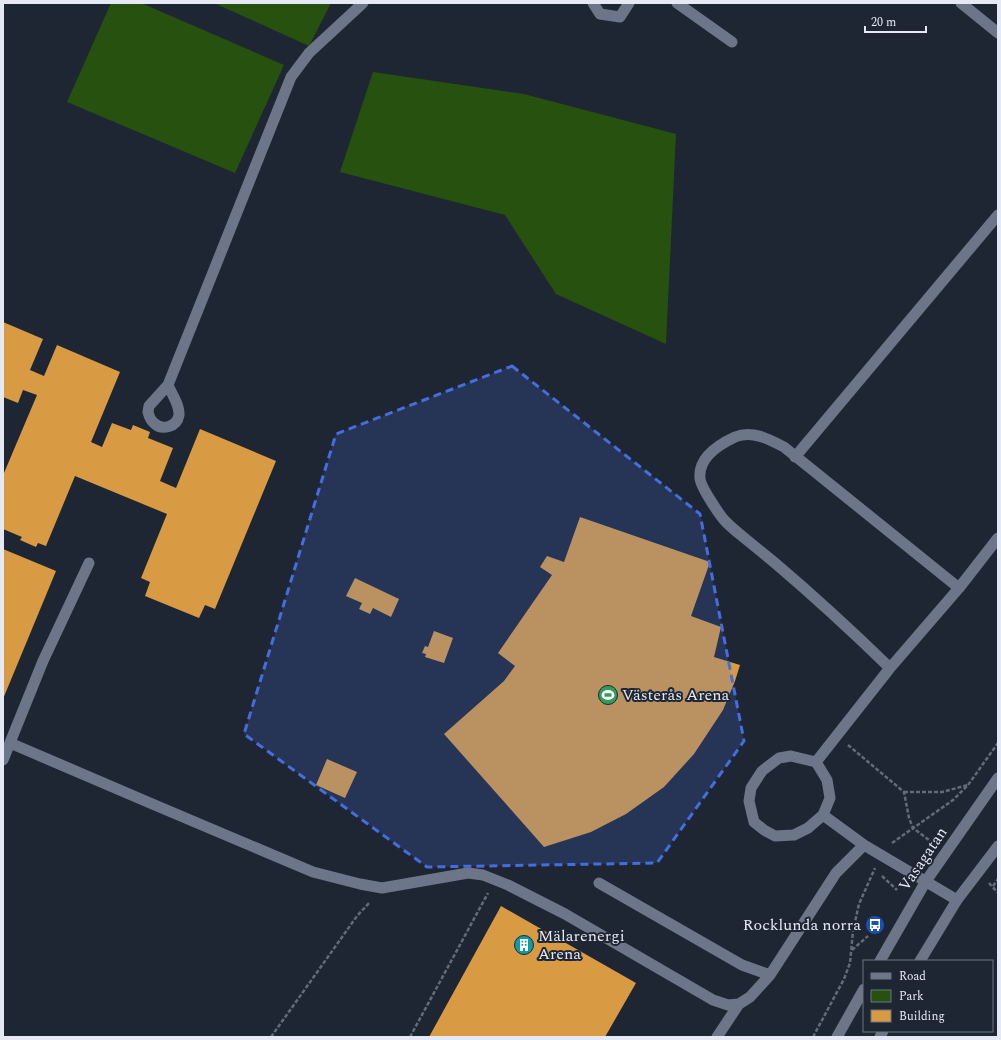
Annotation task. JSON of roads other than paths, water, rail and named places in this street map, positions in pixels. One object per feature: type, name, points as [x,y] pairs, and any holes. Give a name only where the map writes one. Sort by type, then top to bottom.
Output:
[{"type":"street","points":[[168,385],[291,78],[309,54],[363,3]]},
{"type":"street","points":[[593,3],[600,14],[620,17],[629,3]]},
{"type":"street","points":[[677,3],[732,42]]},
{"type":"street","points":[[961,3],[998,34]]},
{"type":"street","points":[[795,457],[998,215]]},
{"type":"street","points":[[890,668],[776,564],[727,523],[713,504],[699,479],[701,466],[711,451],[724,442],[740,436],[756,435],[772,440],[784,447],[958,588]]},
{"type":"street","points":[[816,762],[890,668],[998,538]]},
{"type":"street","points":[[3,760],[43,661],[89,563]]},
{"type":"street","points":[[10,743],[314,872],[382,888],[468,873],[484,875],[508,885],[565,914],[713,1000],[728,1005],[739,1004]]},
{"type":"street","points":[[791,756],[816,762],[827,780],[830,798],[823,815],[808,828],[794,835],[775,836],[754,822],[749,801],[751,788],[762,771],[779,758],[791,756]]},
{"type":"street","name":"Vasagatan","points":[[881,960],[926,881],[998,778]]},
{"type":"street","points":[[823,815],[864,845],[957,900]]},
{"type":"street","points":[[717,1037],[739,1004],[750,997],[770,975],[836,873],[864,845]]},
{"type":"street","points":[[921,960],[957,900],[998,846]]},
{"type":"street","points":[[599,883],[742,965],[770,975]]},
{"type":"street","points":[[837,1037],[863,991]]},
{"type":"place","name":"Västerås Arena","points":[[608,695]]},
{"type":"place","name":"Rocklunda norra","points":[[875,925]]},
{"type":"place","name":"Mälarenergi Arena","points":[[524,945]]}]
